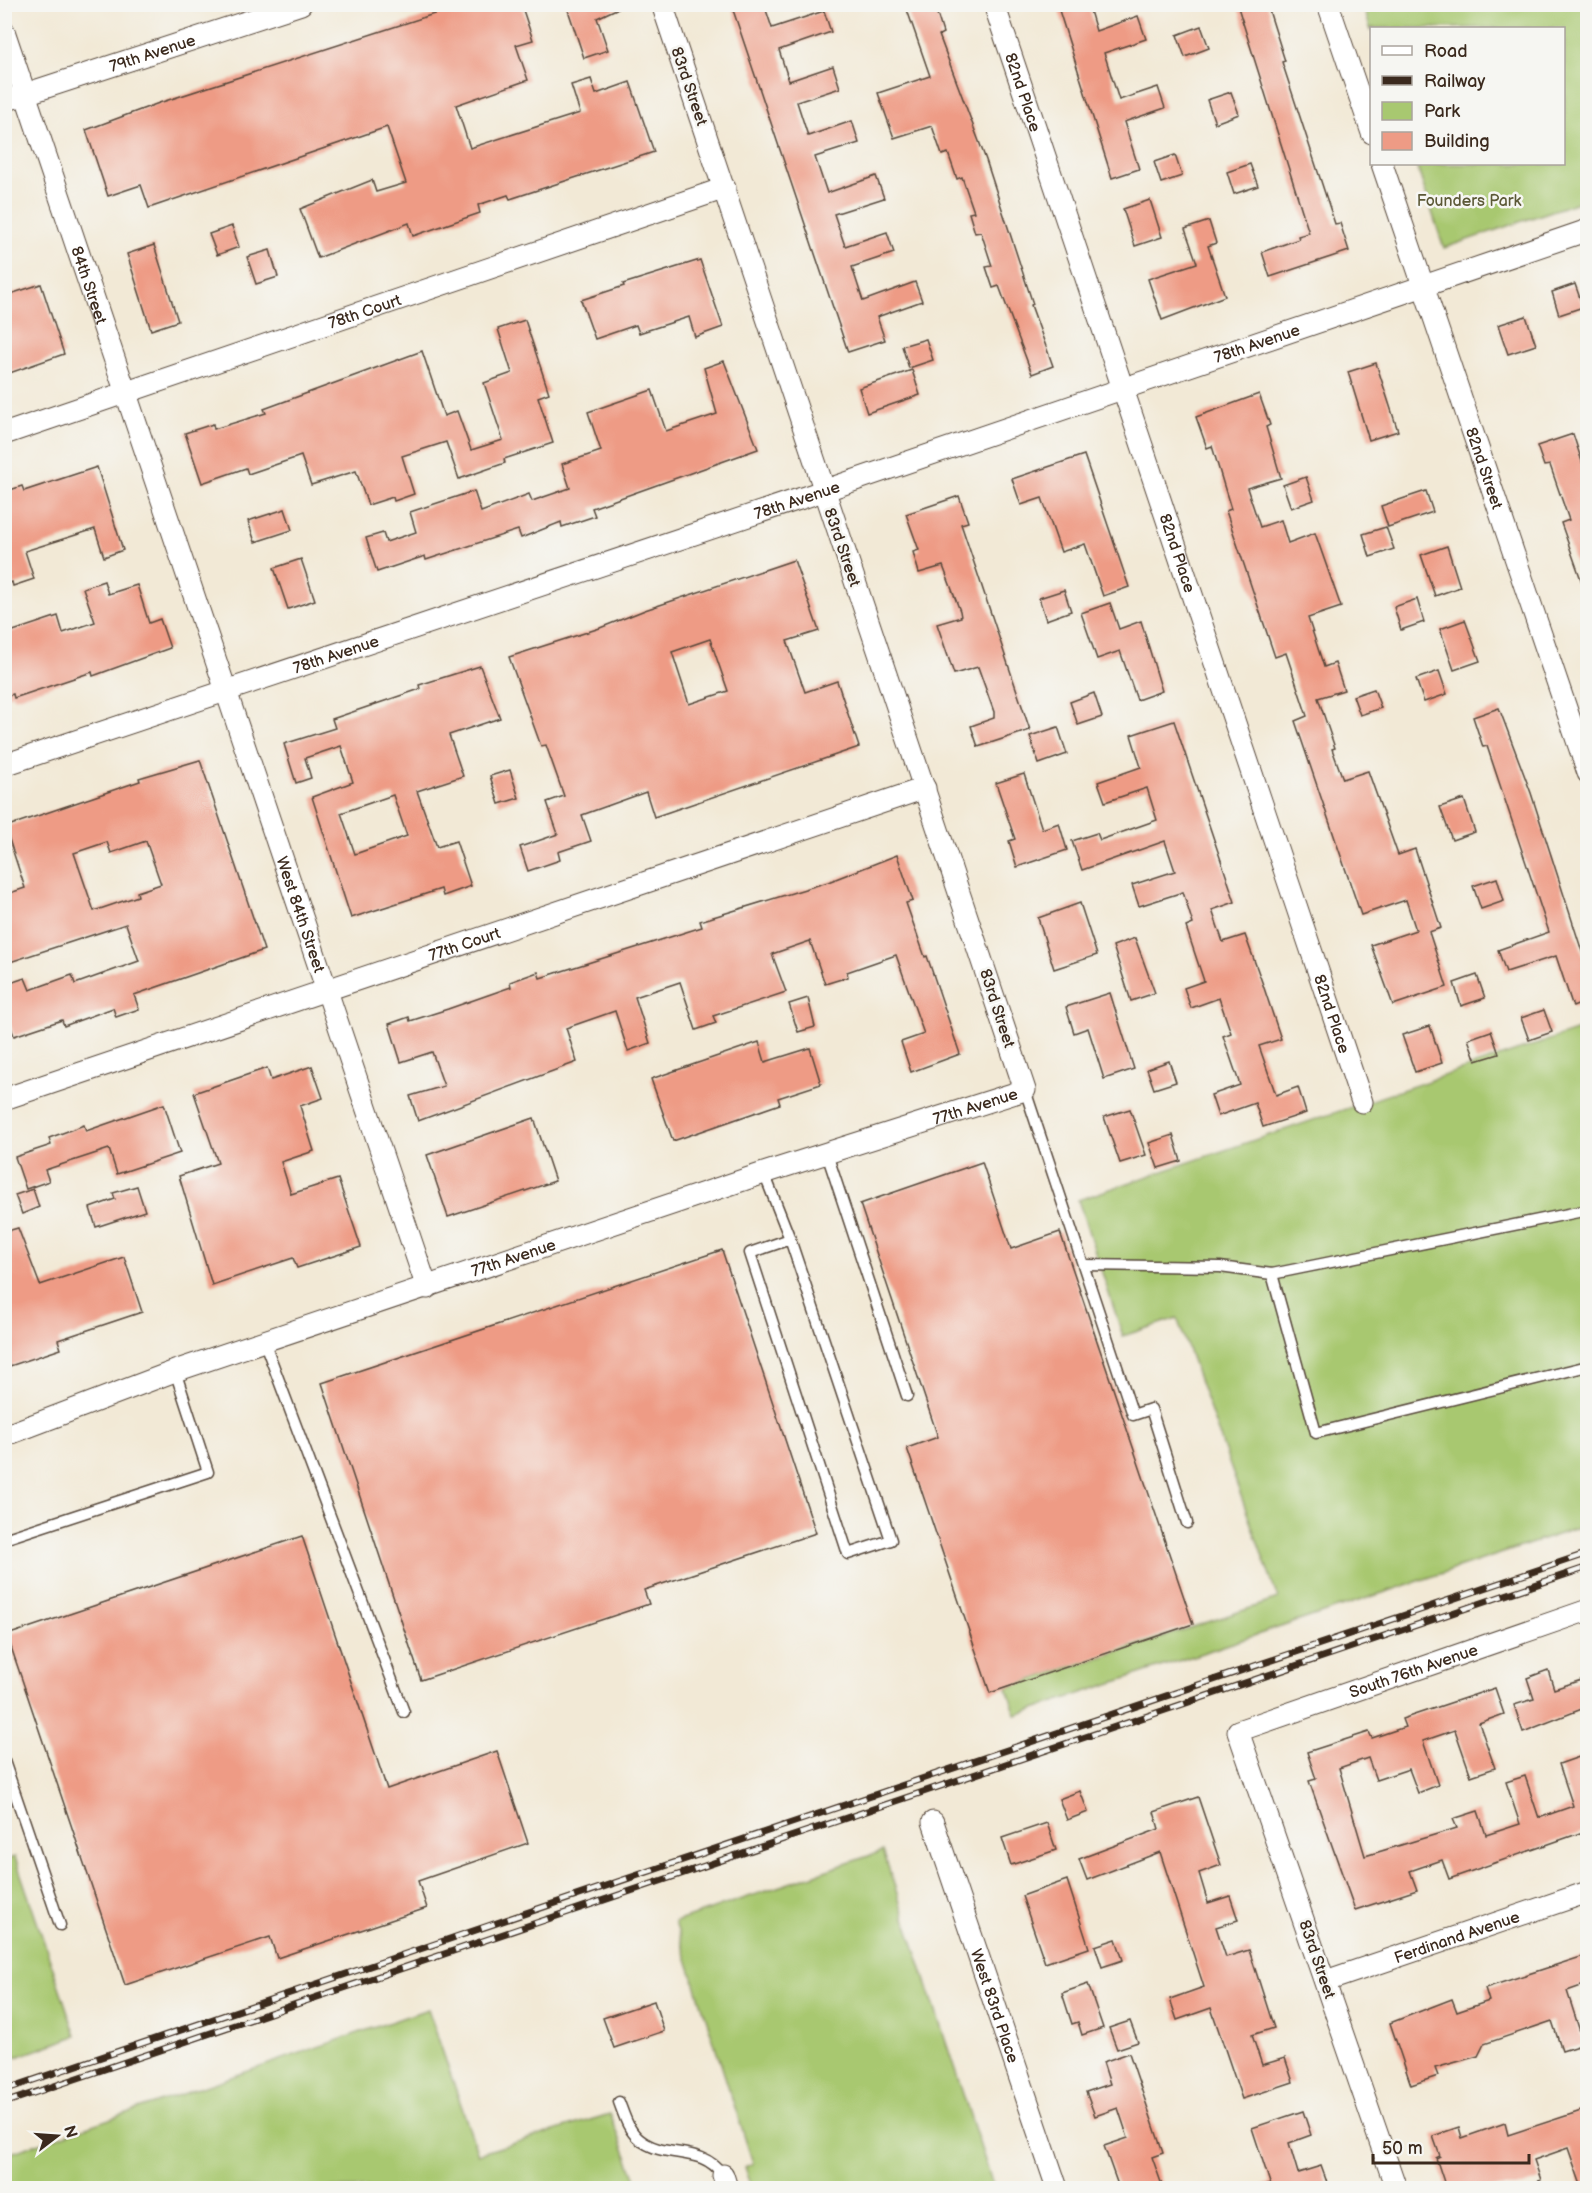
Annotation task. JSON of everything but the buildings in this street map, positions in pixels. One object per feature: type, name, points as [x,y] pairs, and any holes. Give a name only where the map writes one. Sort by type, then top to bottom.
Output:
[{"type":"street","name":"79th Avenue","points":[[4,101],[301,4]]},
{"type":"street","name":"83rd Street","points":[[662,4],[1025,1090]]},
{"type":"street","name":"82nd Place","points":[[994,4],[1362,1102]]},
{"type":"street","points":[[1328,4],[1370,130]]},
{"type":"street","name":"84th Street","points":[[4,31],[176,541]]},
{"type":"street","name":"82nd Street","points":[[1382,165],[1587,773]]},
{"type":"street","name":"78th Court","points":[[4,434],[725,188]]},
{"type":"street","name":"78th Avenue","points":[[4,765],[823,491],[1423,288],[1587,230]]},
{"type":"street","name":"West 84th Street","points":[[176,541],[427,1288]]},
{"type":"street","name":"77th Court","points":[[4,1099],[925,788]]},
{"type":"street","name":"77th Avenue","points":[[4,1436],[175,1371],[764,1173],[1025,1090]]},
{"type":"street","name":"South 76th Avenue","points":[[1238,1731],[1587,1610]]},
{"type":"street","name":"83rd Street","points":[[1238,1731],[1396,2188]]},
{"type":"street","name":"West 83rd Place","points":[[933,1822],[1057,2188]]},
{"type":"street","name":"Ferdinand Avenue","points":[[1326,1981],[1587,1892]]},
{"type":"lane","points":[[1025,1090],[1132,1415],[1151,1409],[1187,1523]]},
{"type":"lane","points":[[828,1154],[907,1396]]},
{"type":"lane","points":[[764,1173],[790,1239],[891,1540],[848,1554],[750,1254],[790,1239]]},
{"type":"lane","points":[[1084,1265],[1220,1267],[1272,1274],[1587,1210]]},
{"type":"lane","points":[[1272,1274],[1316,1433],[1587,1366]]},
{"type":"lane","points":[[264,1341],[404,1712]]},
{"type":"lane","points":[[4,1539],[208,1473],[175,1371]]},
{"type":"lane","points":[[4,1761],[60,1925]]},
{"type":"lane","points":[[619,2102],[628,2124],[638,2138],[650,2145],[710,2160],[725,2182]]},
{"type":"green space","name":"Founders Park","points":[[1363,5],[1587,5],[1587,199],[1444,248],[1416,165],[1565,165],[1565,27],[1370,28]]},
{"type":"green space","points":[[1587,1027],[1587,1525],[1016,1715],[1007,1688],[1278,1599],[1177,1318],[1123,1336],[1078,1200]]},
{"type":"green space","points":[[883,1851],[994,2188],[752,2188],[745,2167],[753,2163],[675,1922]]},
{"type":"green space","points":[[15,1857],[76,2036],[5,2061],[5,1860]]},
{"type":"green space","points":[[428,2009],[478,2154],[610,2114],[638,2184],[626,2188],[5,2188],[5,2155]]},
{"type":"railway","points":[[4,2090],[1588,1553]]},
{"type":"railway","points":[[4,2103],[1588,1567]]}]
